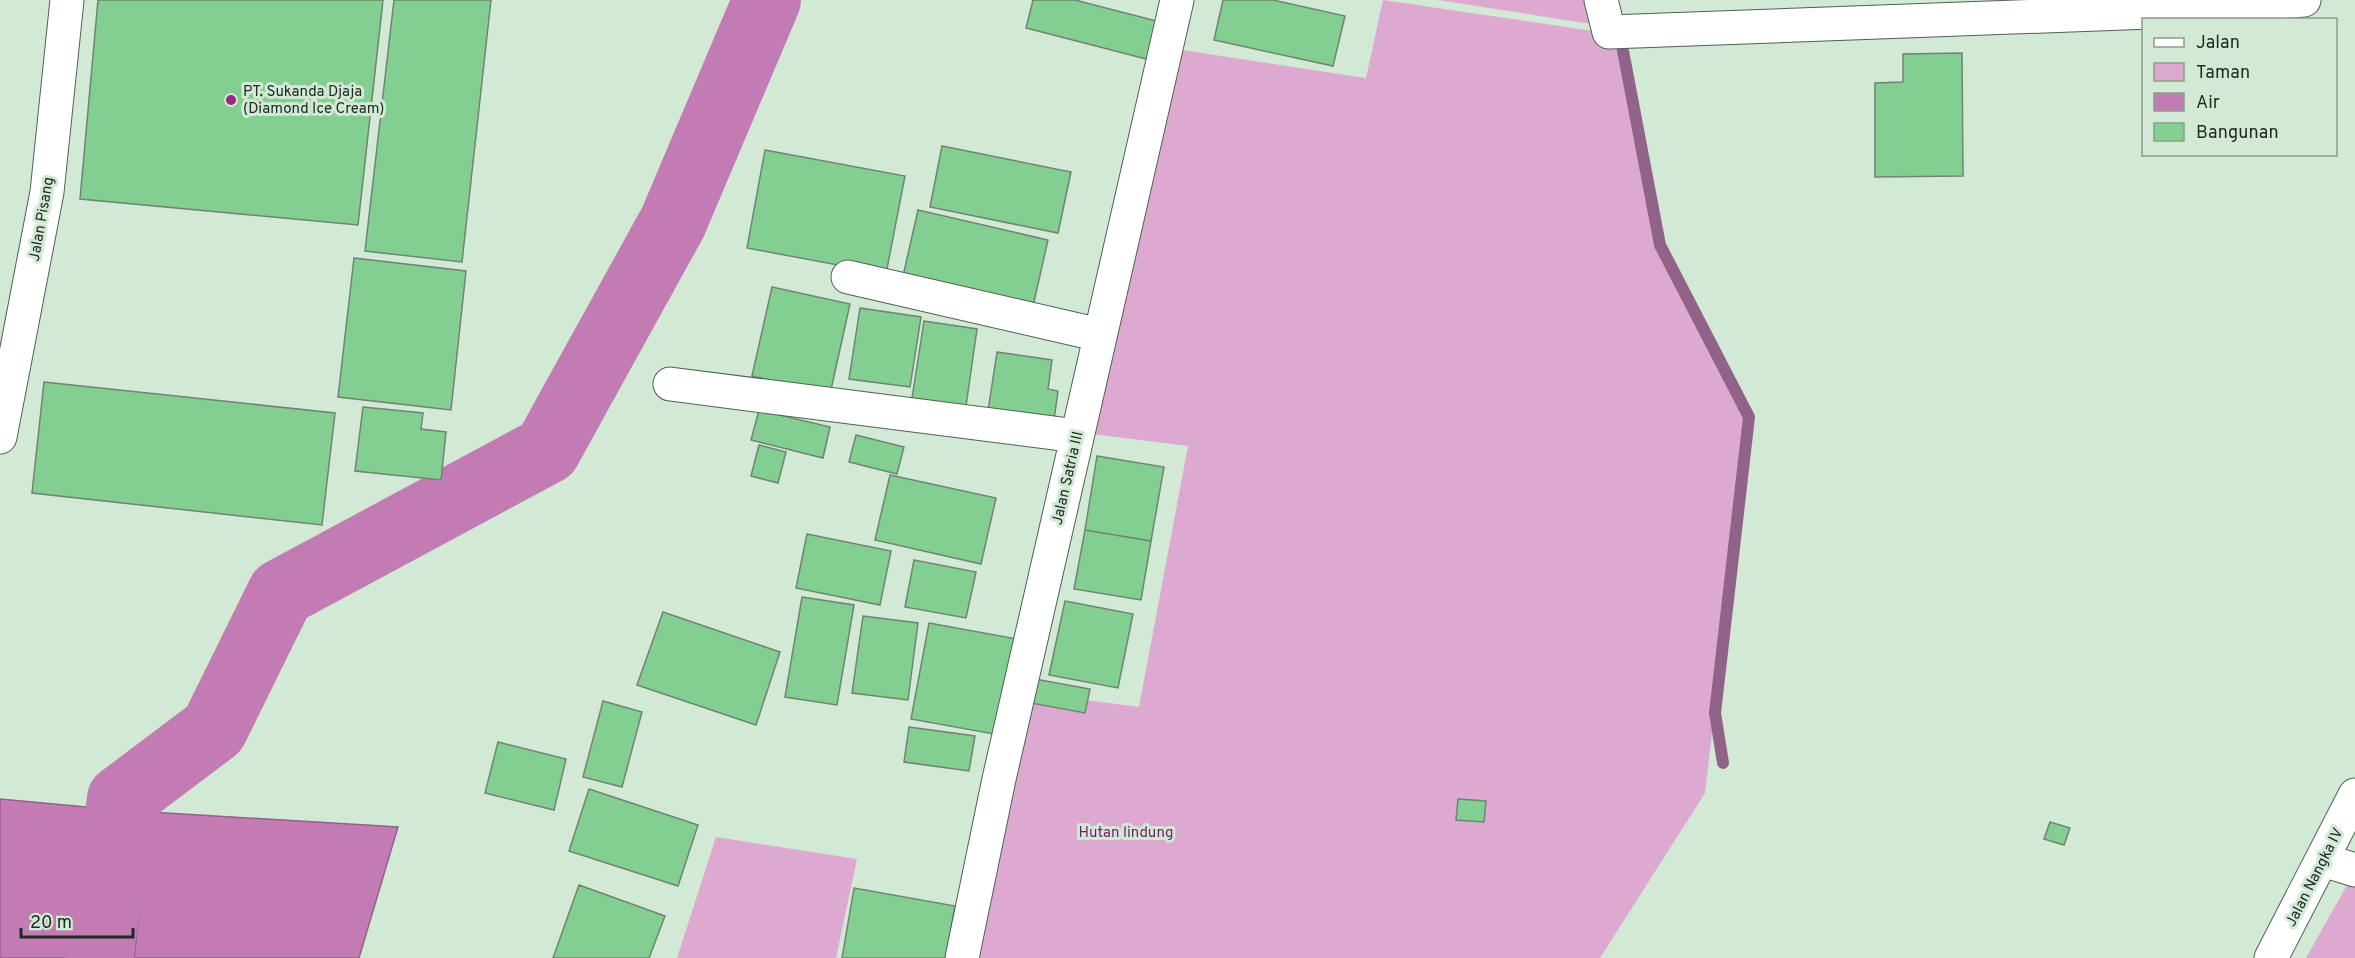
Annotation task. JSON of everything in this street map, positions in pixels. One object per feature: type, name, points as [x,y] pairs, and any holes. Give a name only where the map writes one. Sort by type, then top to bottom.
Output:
[{"type":"street","name":"Jalan Pisang","points":[[0,437],[47,192],[67,0]]},
{"type":"street","name":"Jalan Satria III","points":[[962,958],[999,779],[1177,0]]},
{"type":"street","points":[[1601,0],[1609,32],[1911,11],[2304,0]]},
{"type":"street","points":[[849,277],[1100,335]]},
{"type":"street","points":[[670,384],[1077,436]]},
{"type":"street","name":"Jalan Nangka IV","points":[[2271,958],[2324,860],[2355,795]]},
{"type":"street","points":[[2324,860],[2355,870]]},
{"type":"green space","name":"Hutan lindung","points":[[1383,0],[1620,35],[1660,245],[1749,417],[1705,793],[1600,958],[974,958],[1027,692],[1139,707],[1188,446],[1092,434],[1182,50],[1366,78]]},
{"type":"green space","points":[[1438,0],[1597,0],[1604,26]]},
{"type":"green space","points":[[716,837],[857,859],[836,958],[677,958]]},
{"type":"green space","points":[[2355,871],[2355,958],[2306,958]]},
{"type":"water","points":[[0,799],[107,809],[89,958],[0,958]]},
{"type":"water","points":[[150,812],[398,827],[359,958],[134,958]]},
{"type":"building","name":"PT. Sukanda Djaja (Diamond Ice Cream)","points":[[98,0],[383,0],[358,225],[80,199]]},
{"type":"building","points":[[394,0],[491,0],[462,262],[365,251]]},
{"type":"building","points":[[1033,0],[1075,0],[1168,24],[1158,62],[1026,28]]},
{"type":"building","points":[[1223,0],[1273,0],[1345,16],[1333,66],[1214,40]]},
{"type":"building","points":[[1962,53],[1963,176],[1875,177],[1875,83],[1903,82],[1903,54]]},
{"type":"building","points":[[942,146],[1071,172],[1058,233],[930,207]]},
{"type":"building","points":[[765,150],[905,176],[886,274],[747,248]]},
{"type":"building","points":[[918,210],[1048,240],[1031,315],[901,285]]},
{"type":"building","points":[[354,258],[466,271],[451,410],[338,397]]},
{"type":"building","points":[[772,287],[850,304],[830,394],[752,376]]},
{"type":"building","points":[[860,308],[921,317],[910,387],[849,379]]},
{"type":"building","points":[[924,321],[977,329],[966,406],[912,398]]},
{"type":"building","points":[[997,352],[1052,360],[1048,389],[1058,391],[1054,420],[988,411]]},
{"type":"building","points":[[44,382],[335,413],[322,525],[32,493]]},
{"type":"building","points":[[363,407],[423,413],[421,429],[446,432],[441,480],[355,471]]},
{"type":"building","points":[[759,410],[830,427],[823,458],[751,440]]},
{"type":"building","points":[[856,435],[904,447],[897,474],[849,462]]},
{"type":"building","points":[[759,445],[786,452],[778,483],[751,476]]},
{"type":"building","points":[[1097,456],[1164,467],[1151,541],[1085,530]]},
{"type":"building","points":[[890,475],[996,498],[981,564],[875,540]]},
{"type":"building","points":[[1085,530],[1151,541],[1141,600],[1074,589]]},
{"type":"building","points":[[807,534],[891,551],[880,605],[796,588]]},
{"type":"building","points":[[914,560],[976,572],[966,618],[905,607]]},
{"type":"building","points":[[802,597],[854,605],[837,705],[785,697]]},
{"type":"building","points":[[1065,601],[1133,614],[1118,688],[1049,675]]},
{"type":"building","points":[[663,612],[780,652],[756,725],[637,685]]},
{"type":"building","points":[[863,616],[918,623],[908,700],[852,693]]},
{"type":"building","points":[[929,623],[1017,639],[999,735],[911,719]]},
{"type":"building","points":[[1035,679],[1090,689],[1085,713],[1031,703]]},
{"type":"building","points":[[603,701],[642,712],[622,787],[583,777]]},
{"type":"building","points":[[909,727],[975,736],[969,771],[904,762]]},
{"type":"building","points":[[498,742],[566,759],[554,810],[485,793]]},
{"type":"building","points":[[589,789],[698,825],[678,886],[569,851]]},
{"type":"building","points":[[1458,799],[1486,801],[1484,822],[1456,820]]},
{"type":"building","points":[[2050,822],[2070,828],[2064,845],[2044,839]]},
{"type":"building","points":[[579,885],[665,916],[649,958],[553,958]]},
{"type":"building","points":[[854,888],[955,906],[946,958],[842,958]]},
{"type":"waterway","points":[[99,958],[121,799],[214,729],[281,593],[547,450],[673,222],[767,0]]},
{"type":"waterway","points":[[1620,35],[1660,245],[1749,417],[1715,713],[1723,763]]},
{"type":"place","name":"PT. Sukanda Djaja (Diamond Ice Cream)","points":[[231,100]]}]
